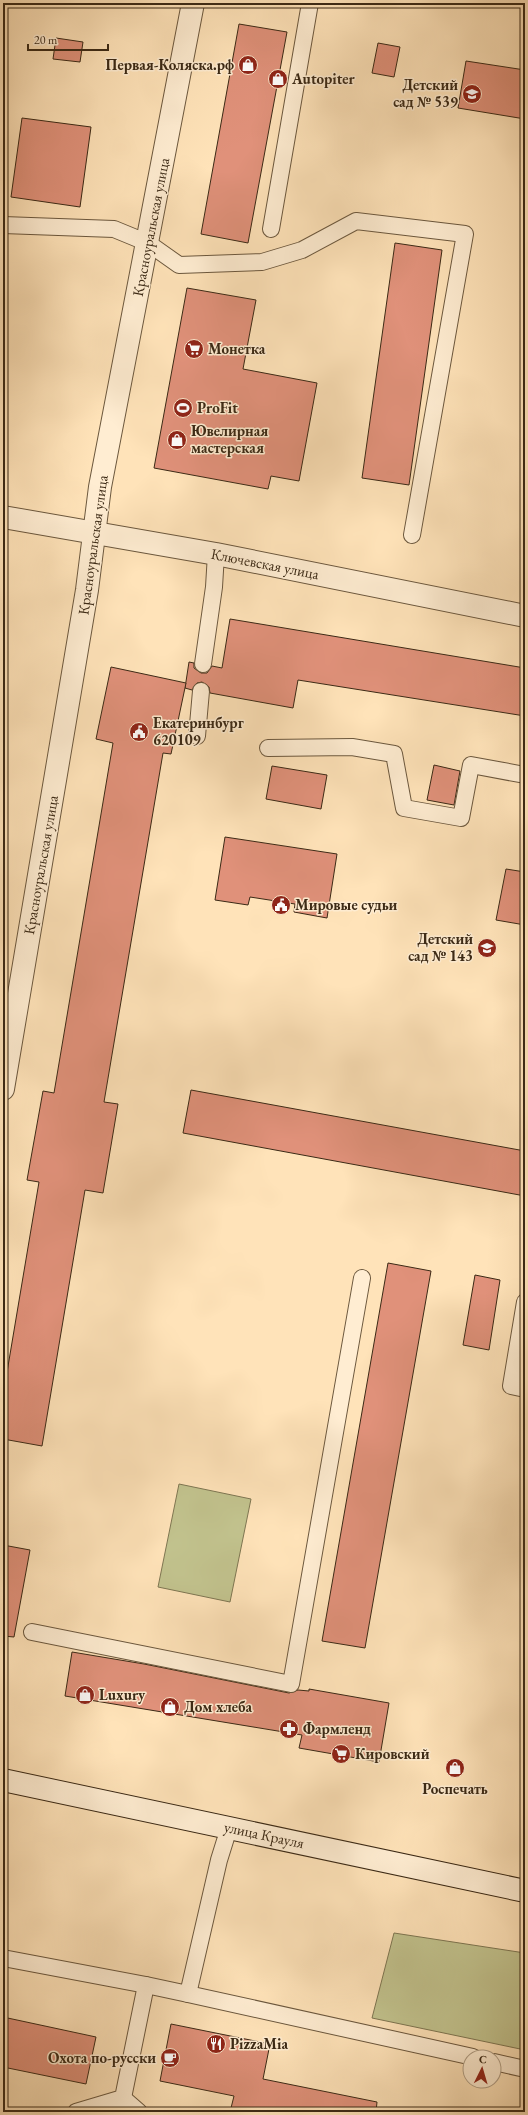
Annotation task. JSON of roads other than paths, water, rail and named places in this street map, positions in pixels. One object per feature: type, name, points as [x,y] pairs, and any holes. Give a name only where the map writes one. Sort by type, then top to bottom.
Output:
[{"type":"street","name":"Красноуральская улица","points":[[3,1089],[87,590],[93,532],[100,487],[193,3]]},
{"type":"street","name":"Ключевская улица","points":[[3,517],[216,554],[525,616]]},
{"type":"street","name":"улица Крауля","points":[[3,1780],[525,1891]]},
{"type":"lane","points":[[271,229],[310,3]]},
{"type":"lane","points":[[3,225],[114,229],[148,242],[179,265],[262,262],[302,250],[356,221],[465,234],[412,535]]},
{"type":"lane","points":[[203,664],[214,587],[216,554]]},
{"type":"lane","points":[[197,736],[201,691]]},
{"type":"lane","points":[[268,748],[352,747],[394,754],[404,808],[461,818],[471,765],[525,775]]},
{"type":"lane","points":[[32,1632],[291,1684],[362,1278]]},
{"type":"lane","points":[[525,1302],[511,1386],[525,1389]]},
{"type":"lane","points":[[188,1994],[219,1860],[229,1828]]},
{"type":"lane","points":[[3,1958],[146,1985],[462,2055]]},
{"type":"lane","points":[[123,2098],[146,1985]]},
{"type":"lane","points":[[502,2064],[525,2069]]},
{"type":"lane","points":[[76,2112],[123,2098]]},
{"type":"lane","points":[[123,2098],[140,2112]]},
{"type":"place","name":"Первая-Коляска.рф","points":[[248,65]]},
{"type":"place","name":"Autopiter","points":[[278,79]]},
{"type":"place","name":"Детский сад № 539","points":[[472,94]]},
{"type":"place","name":"Монетка","points":[[194,349]]},
{"type":"place","name":"ProFit","points":[[183,408]]},
{"type":"place","name":"Ювелирная мастерская","points":[[177,440]]},
{"type":"place","name":"Екатеринбург 620109","points":[[139,732]]},
{"type":"place","name":"Мировые судьи","points":[[281,905]]},
{"type":"place","name":"Детский сад № 143","points":[[487,948]]},
{"type":"place","name":"Luxury","points":[[85,1695]]},
{"type":"place","name":"Дом хлеба","points":[[170,1707]]},
{"type":"place","name":"Фармленд","points":[[289,1729]]},
{"type":"place","name":"Кировский","points":[[341,1754]]},
{"type":"place","name":"Роспечать","points":[[455,1768]]},
{"type":"place","name":"PizzaMia","points":[[216,2044]]},
{"type":"place","name":"Охота по-русски","points":[[170,2058]]}]
